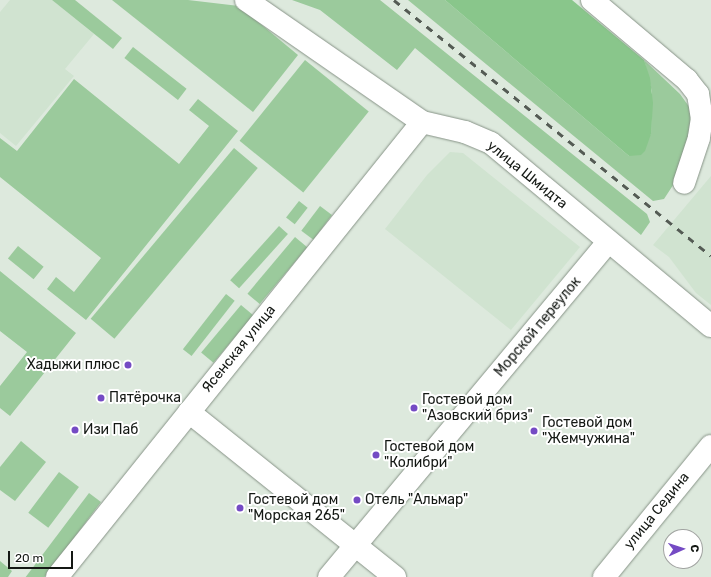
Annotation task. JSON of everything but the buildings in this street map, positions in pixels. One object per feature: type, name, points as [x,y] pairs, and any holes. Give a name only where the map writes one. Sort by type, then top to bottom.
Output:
[{"type":"street","name":"улица Шмидта","points":[[246,0],[422,122],[465,132],[491,143],[608,242],[711,326]]},
{"type":"street","points":[[592,0],[687,80],[698,94],[702,118],[699,138],[684,183]]},
{"type":"street","name":"Ясенская улица","points":[[57,577],[422,122]]},
{"type":"street","name":"Морской переулок","points":[[329,577],[608,242]]},
{"type":"street","points":[[189,412],[395,577]]},
{"type":"street","name":"улица Седина","points":[[604,577],[711,446]]},
{"type":"shaded area","points":[[10,0],[52,0],[94,34],[65,69],[74,76],[16,146],[0,133],[0,12]]},
{"type":"shaded area","points":[[450,152],[463,153],[580,247],[511,330],[385,229],[427,175]]},
{"type":"shaded area","points":[[711,176],[711,305],[696,293],[669,257],[653,245]]},
{"type":"green space","points":[[52,0],[75,0],[122,38],[113,49]]},
{"type":"green space","points":[[112,0],[188,0],[239,6],[298,55],[253,112]]},
{"type":"green space","points":[[292,0],[380,0],[647,214],[650,222],[641,235],[415,48],[397,70],[320,10]]},
{"type":"green space","points":[[408,0],[445,0],[629,156],[651,134],[652,92],[644,60],[680,94],[690,108],[690,134],[679,176],[664,199],[653,201]]},
{"type":"green space","points":[[445,0],[572,0],[644,60],[650,78],[653,103],[651,134],[645,151],[641,155],[629,156]]},
{"type":"green space","points":[[133,47],[187,89],[178,100],[124,58]]},
{"type":"green space","points":[[305,60],[369,112],[303,192],[240,141]]},
{"type":"green space","points":[[74,79],[179,164],[209,126],[189,110],[198,99],[238,131],[86,320],[47,289],[56,277],[74,292],[101,258],[0,177],[0,138],[17,151]]},
{"type":"green space","points":[[234,148],[258,168],[114,339],[91,319]]},
{"type":"green space","points":[[299,201],[308,208],[295,224],[286,218]]},
{"type":"green space","points":[[320,206],[332,215],[313,240],[301,231]]},
{"type":"green space","points":[[279,226],[288,234],[239,288],[230,280]]},
{"type":"green space","points":[[295,237],[307,247],[260,304],[247,294]]},
{"type":"green space","points":[[18,246],[44,267],[34,279],[8,258]]},
{"type":"green space","points":[[0,271],[76,333],[10,416],[0,408],[0,386],[27,352],[0,331]]},
{"type":"green space","points":[[226,294],[235,301],[192,356],[183,349]]},
{"type":"green space","points":[[241,305],[253,315],[213,363],[201,352]]},
{"type":"green space","points":[[21,441],[46,462],[15,501],[0,490],[0,467]]},
{"type":"green space","points":[[59,472],[79,487],[48,528],[28,513]]},
{"type":"green space","points":[[89,493],[101,502],[44,577],[26,577]]},
{"type":"green space","points":[[0,561],[12,571],[8,577],[0,577]]},
{"type":"railway","points":[[394,0],[711,256]]},
{"type":"place","name":"Хадыжи плюс","points":[[128,365]]},
{"type":"place","name":"Пятёрочка","points":[[101,398]]},
{"type":"place","name":"Гостевой дом \"Азовский бриз\"","points":[[414,408]]},
{"type":"place","name":"Изи Паб","points":[[75,430]]},
{"type":"place","name":"Гостевой дом \"Жемчужина\"","points":[[534,431]]},
{"type":"place","name":"Гостевой дом \"Колибри\"","points":[[376,455]]},
{"type":"place","name":"Отель \"Альмар\"","points":[[357,500]]},
{"type":"place","name":"Гостевой дом \"Морская 265\"","points":[[240,508]]}]
